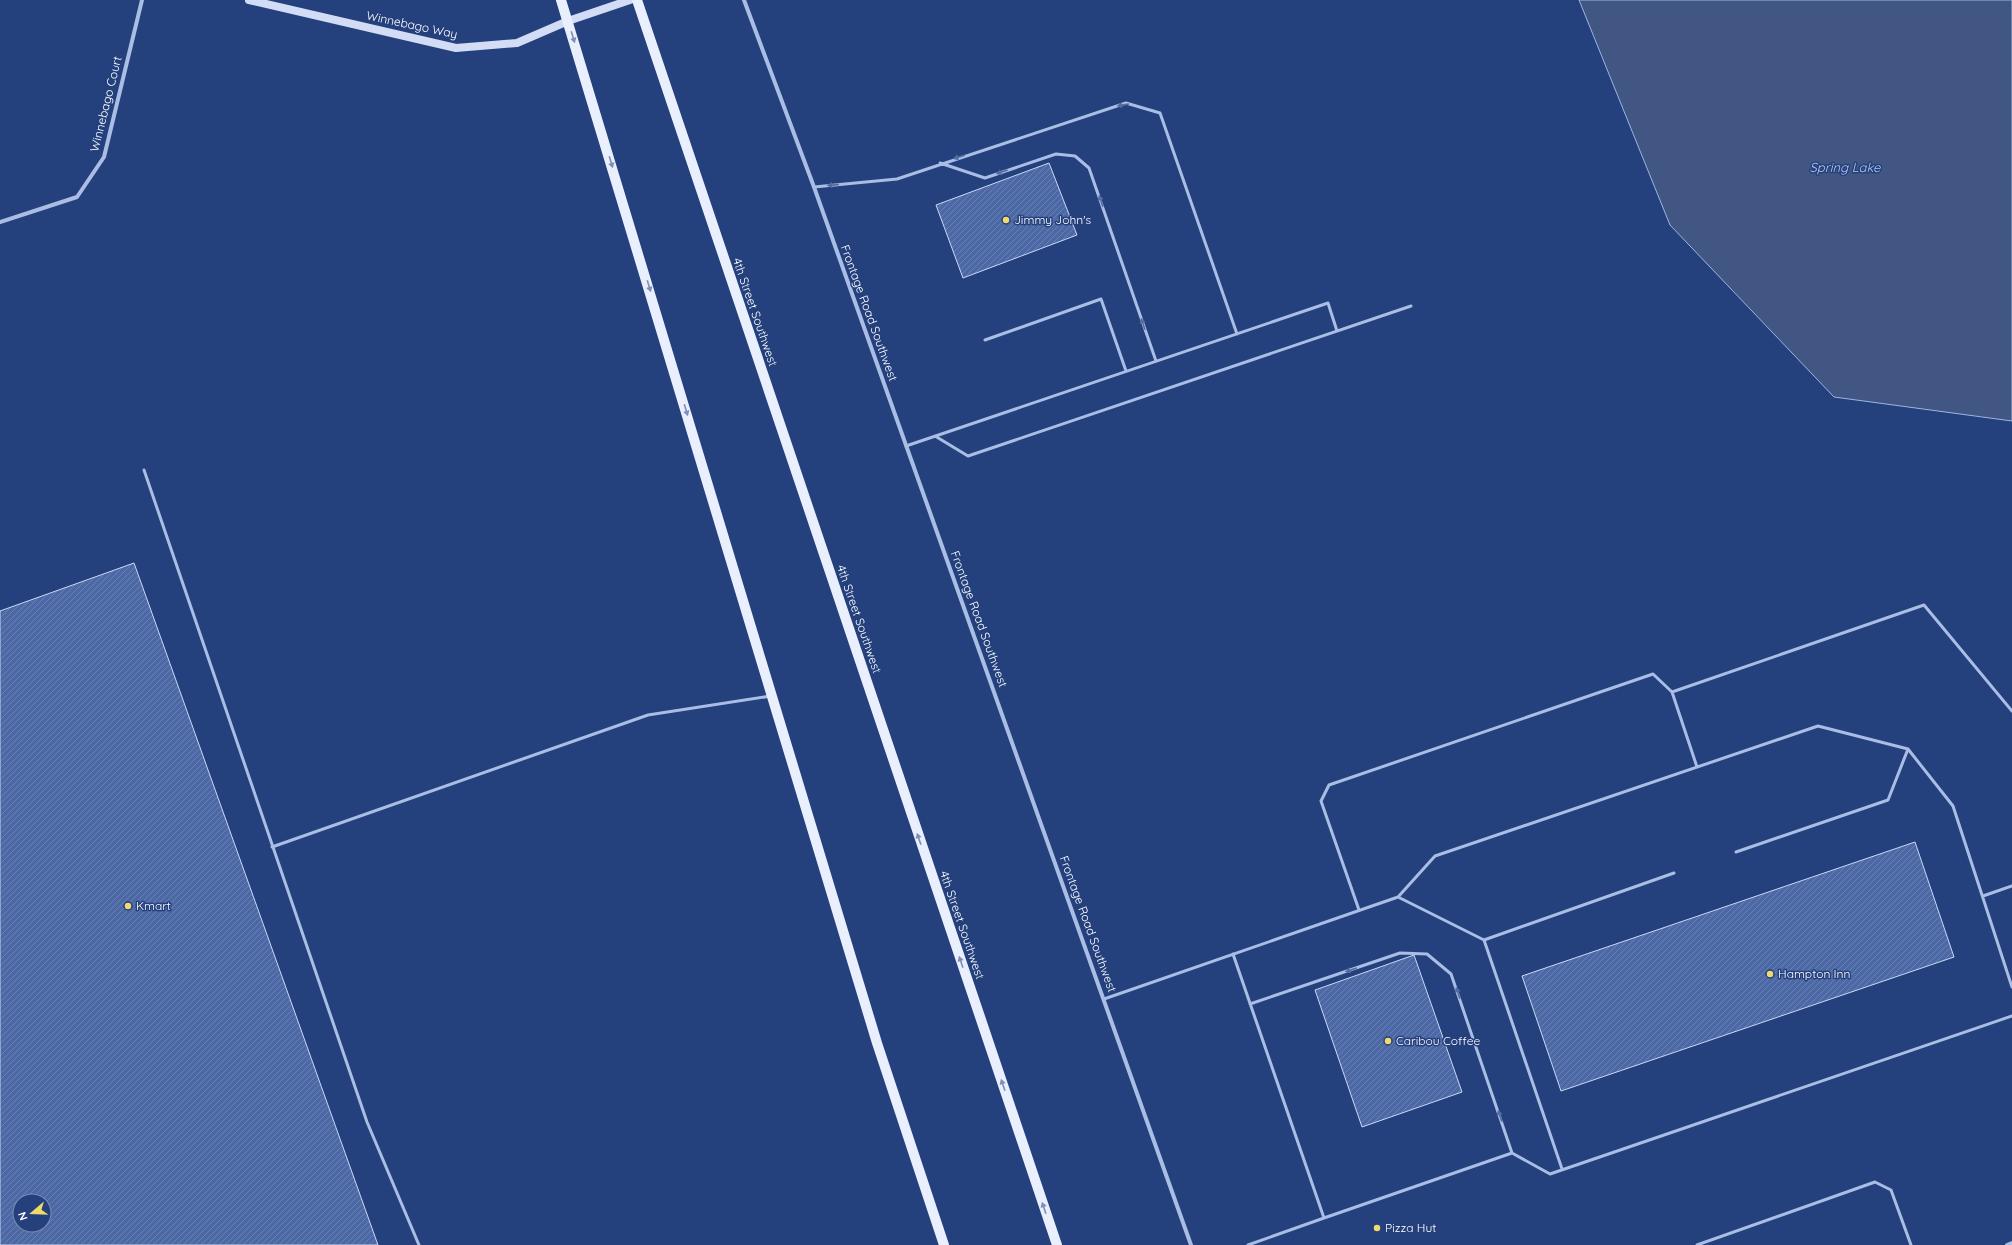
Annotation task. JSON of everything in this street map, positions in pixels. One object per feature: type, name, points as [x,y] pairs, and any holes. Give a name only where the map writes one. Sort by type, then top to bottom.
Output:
[{"type":"main road","points":[[561,0],[877,1043],[944,1245]]},
{"type":"main road","name":"4th Street Southwest","points":[[637,0],[1057,1245]]},
{"type":"street","name":"Winnebago Court","points":[[0,222],[77,197],[104,157],[142,0]]},
{"type":"street","name":"Winnebago Way","points":[[249,0],[456,48],[517,44],[568,21],[630,0]]},
{"type":"street","name":"Frontage Road Southwest","points":[[744,0],[814,186],[1191,1245]]},
{"type":"street","points":[[2007,1245],[2012,1243]]},
{"type":"lane","points":[[814,186],[897,179],[940,163],[1126,103],[1160,113],[1237,334]]},
{"type":"lane","points":[[940,163],[985,178],[1056,154],[1075,156],[1089,168],[1156,361]]},
{"type":"lane","points":[[985,340],[1101,299],[1126,371]]},
{"type":"lane","points":[[906,446],[1328,303],[1337,331]]},
{"type":"lane","points":[[935,436],[968,456],[1411,306]]},
{"type":"lane","points":[[144,470],[366,1122],[419,1245]]},
{"type":"lane","points":[[1672,692],[1924,605],[2012,711]]},
{"type":"lane","points":[[1359,910],[1321,801],[1329,785],[1653,674],[1672,692],[1697,767]]},
{"type":"lane","points":[[272,847],[648,715],[772,696]]},
{"type":"lane","points":[[1104,999],[1398,897],[1435,856],[1818,726],[1908,749],[1954,806],[2012,987]]},
{"type":"lane","points":[[1736,852],[1888,800],[1908,749]]},
{"type":"lane","points":[[1484,940],[1674,873]]},
{"type":"lane","points":[[1983,896],[2012,886]]},
{"type":"lane","points":[[1398,897],[1484,940],[1562,1169]]},
{"type":"lane","points":[[1250,1004],[1400,953],[1427,954],[1451,974],[1512,1153],[1550,1174],[2012,1016]]},
{"type":"lane","points":[[1233,954],[1324,1218]]},
{"type":"lane","points":[[1248,1245],[1512,1153]]},
{"type":"lane","points":[[1697,1245],[1875,1182],[1891,1190],[1911,1245]]},
{"type":"water","name":"Spring Lake","points":[[1579,0],[2012,0],[2012,421],[1834,397],[1670,225]]},
{"type":"building","name":"Jimmy John's","points":[[1049,163],[1077,235],[963,278],[936,205]]},
{"type":"building","name":"Kmart","points":[[134,563],[378,1245],[0,1245],[0,611]]},
{"type":"building","points":[[1915,842],[1954,957],[1561,1091],[1522,976]]},
{"type":"building","name":"Caribou Coffee","points":[[1414,955],[1462,1092],[1362,1127],[1315,990]]},
{"type":"place","name":"Jimmy John's","points":[[1006,220]]},
{"type":"place","name":"Kmart","points":[[128,906]]},
{"type":"place","name":"Hampton Inn","points":[[1770,974]]},
{"type":"place","name":"Caribou Coffee","points":[[1388,1041]]},
{"type":"place","name":"Pizza Hut","points":[[1377,1228]]}]
